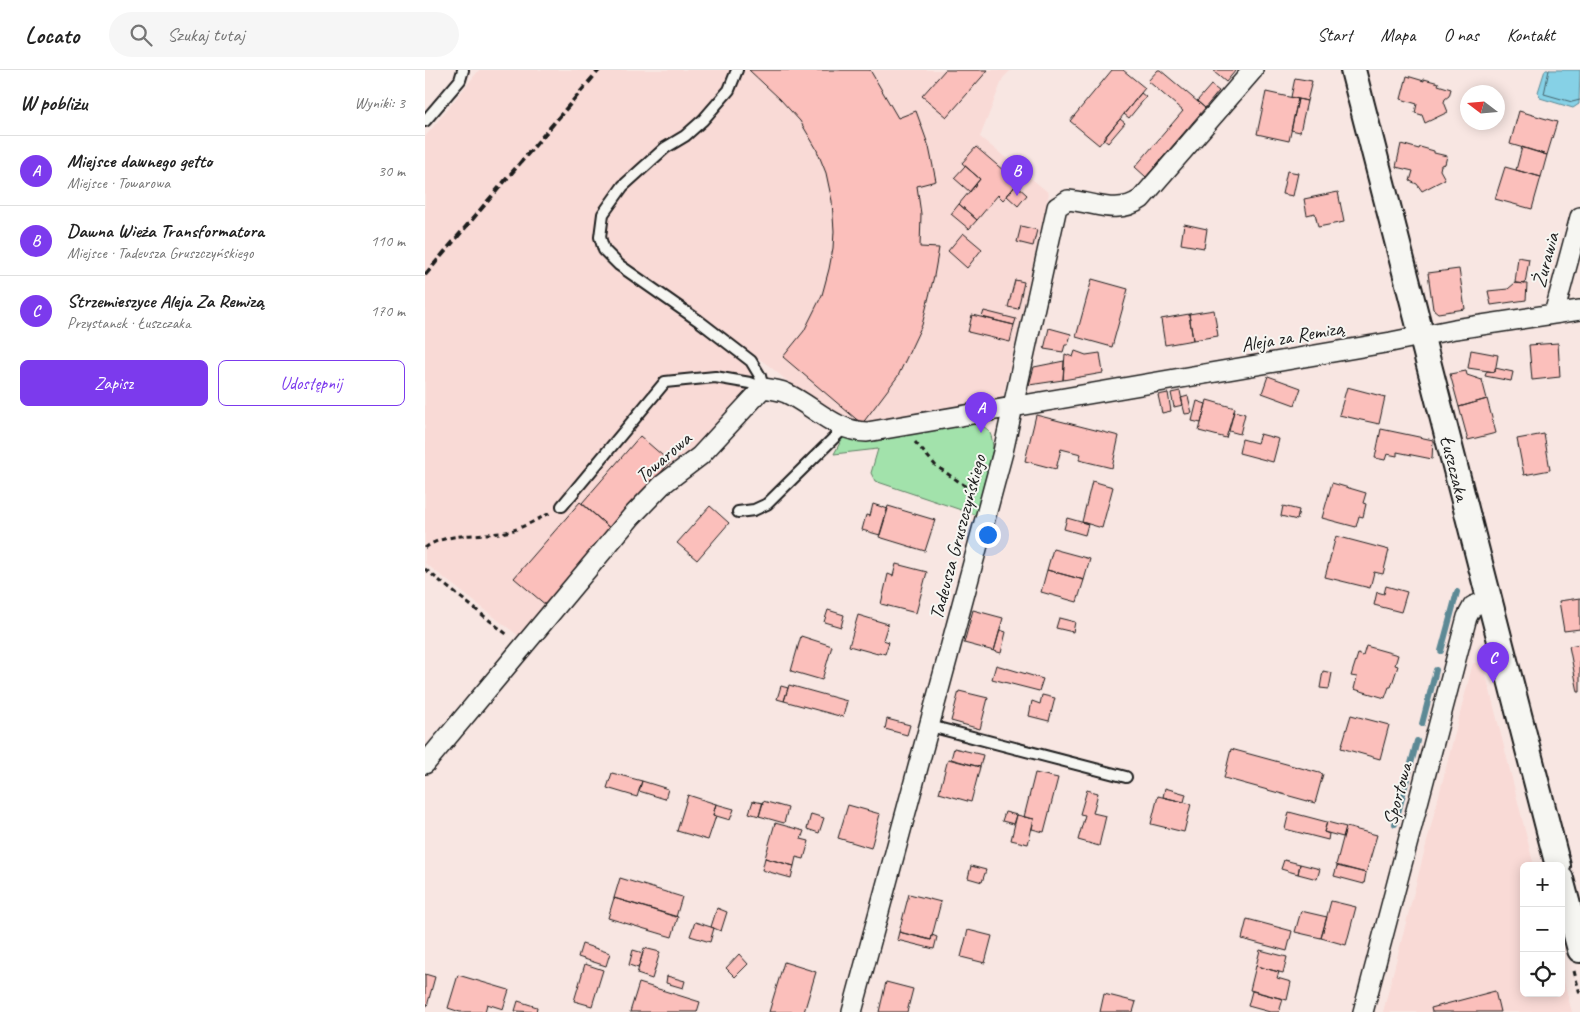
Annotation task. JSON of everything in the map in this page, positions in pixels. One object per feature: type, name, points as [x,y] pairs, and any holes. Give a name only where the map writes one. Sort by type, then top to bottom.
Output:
[{"type":"street","name":"Tadeusza Gruszczyńskiego","points":[[852,1012],[991,497],[1057,207],[1068,200],[1114,208],[1124,208],[1135,203],[1150,190],[1253,70]]},
{"type":"street","name":"Łuszczaka","points":[[1353,70],[1557,862]]},
{"type":"street","name":"Żurawia","points":[[1554,314],[1580,216]]},
{"type":"street","name":"Aleja za Remizą","points":[[1013,407],[1455,329],[1580,310]]},
{"type":"street","points":[[763,388],[778,390],[792,396],[844,428],[867,432],[1013,407]]},
{"type":"street","name":"Towarowa","points":[[425,764],[647,500],[662,485],[700,456],[763,388]]},
{"type":"street","name":"Sportowa","points":[[1363,1012],[1467,617],[1473,606],[1489,600]]},
{"type":"street","points":[[1565,894],[1580,950]]},
{"type":"lane","points":[[425,122],[460,80],[463,70]]},
{"type":"lane","points":[[737,70],[729,90],[703,120],[685,136],[665,148],[623,186],[603,214],[600,237],[603,250],[619,265],[751,362],[761,376],[763,388]]},
{"type":"lane","points":[[562,506],[665,382],[715,377],[750,383],[763,388]]},
{"type":"lane","points":[[739,512],[754,510],[767,504],[844,428]]},
{"type":"lane","points":[[930,726],[1126,777]]},
{"type":"path","points":[[908,426],[913,440],[936,466],[971,490],[991,497]]},
{"type":"path","points":[[425,548],[430,544],[465,535],[512,530],[562,506]]},
{"type":"path","points":[[425,569],[523,647]]},
{"type":"shaded area","points":[[479,70],[1011,70],[1003,78],[980,137],[1049,193],[1002,401],[867,425],[827,414],[755,356],[747,366],[751,377],[748,390],[689,458],[520,637],[425,563],[425,137]]},
{"type":"shaded area","points":[[1473,663],[1483,663],[1533,862],[1520,862],[1520,997],[1565,997],[1565,986],[1572,1012],[1383,1012]]},
{"type":"green space","points":[[967,423],[979,425],[987,429],[991,436],[993,449],[976,515],[875,481],[871,473],[878,449],[834,454],[843,437],[869,439]]},
{"type":"water","points":[[1545,70],[1580,70],[1579,104],[1573,108],[1540,98],[1538,92]]},
{"type":"building","points":[[749,70],[870,70],[898,118],[916,111],[929,147],[936,181],[917,186],[921,214],[920,247],[939,248],[934,276],[922,325],[898,376],[862,424],[783,357],[804,331],[822,295],[833,248],[832,201],[826,173],[816,148],[800,121]]},
{"type":"building","points":[[945,70],[988,70],[947,117],[922,96]]},
{"type":"building","points":[[1112,70],[1123,70],[1145,88],[1099,145],[1070,121]]},
{"type":"building","points":[[1158,70],[1205,108],[1146,177],[1135,167],[1183,111],[1148,81]]},
{"type":"building","points":[[1217,70],[1236,70],[1226,82],[1214,72]]},
{"type":"building","points":[[1407,76],[1439,83],[1438,85],[1451,89],[1449,96],[1444,102],[1448,112],[1425,123],[1422,115],[1415,113],[1417,104],[1401,99]]},
{"type":"building","points":[[1295,78],[1312,81],[1307,101],[1291,97]]},
{"type":"building","points":[[1211,85],[1219,91],[1205,108],[1197,101]]},
{"type":"building","points":[[1266,92],[1298,99],[1289,141],[1257,134]]},
{"type":"building","points":[[1141,93],[1146,97],[1129,118],[1124,114]]},
{"type":"building","points":[[1298,99],[1307,101],[1300,132],[1291,130]]},
{"type":"building","points":[[1519,111],[1557,122],[1547,155],[1510,144]]},
{"type":"building","points":[[1120,119],[1125,123],[1108,143],[1103,139]]},
{"type":"building","points":[[1401,144],[1419,149],[1420,147],[1447,156],[1445,164],[1441,165],[1440,170],[1445,179],[1422,191],[1417,184],[1410,181],[1413,171],[1396,167]]},
{"type":"building","points":[[976,147],[1018,183],[1003,200],[998,195],[977,220],[959,204],[980,179],[962,163]]},
{"type":"building","points":[[1522,147],[1547,155],[1541,177],[1516,170]]},
{"type":"building","points":[[965,166],[980,179],[970,192],[954,178]]},
{"type":"building","points":[[1505,167],[1541,177],[1532,209],[1495,199]]},
{"type":"building","points":[[1287,171],[1298,173],[1293,196],[1282,194]]},
{"type":"building","points":[[1016,185],[1027,195],[1018,206],[1007,196]]},
{"type":"building","points":[[1338,192],[1344,222],[1318,227],[1315,213],[1307,215],[1304,199]]},
{"type":"building","points":[[959,204],[977,220],[969,229],[951,214]]},
{"type":"building","points":[[1184,224],[1207,229],[1204,248],[1181,244]]},
{"type":"building","points":[[1021,226],[1037,230],[1033,246],[1017,242]]},
{"type":"building","points":[[963,233],[982,249],[967,268],[948,251]]},
{"type":"building","points":[[1518,257],[1529,259],[1525,284],[1515,283]]},
{"type":"building","points":[[1459,269],[1465,309],[1438,313],[1433,309],[1428,273]]},
{"type":"building","points":[[1092,279],[1128,289],[1112,347],[1076,337]]},
{"type":"building","points":[[1015,280],[1024,282],[1018,309],[1008,307]]},
{"type":"building","points":[[1515,283],[1527,284],[1526,300],[1491,305],[1488,291],[1508,289]]},
{"type":"building","points":[[1214,310],[1218,336],[1193,340],[1189,314]]},
{"type":"building","points":[[984,311],[1016,319],[1014,325],[982,317]]},
{"type":"building","points":[[1189,314],[1193,340],[1165,345],[1161,319]]},
{"type":"building","points":[[972,315],[1014,325],[1010,342],[968,332]]},
{"type":"building","points":[[1049,328],[1071,334],[1068,345],[1065,345],[1063,352],[1044,349]]},
{"type":"building","points":[[1558,343],[1560,377],[1532,380],[1529,345]]},
{"type":"building","points":[[1471,350],[1498,355],[1495,372],[1468,368]]},
{"type":"building","points":[[1075,351],[1086,355],[1100,353],[1103,373],[1063,380],[1065,354],[1073,357]]},
{"type":"building","points":[[1064,361],[1063,380],[1029,385],[1034,367]]},
{"type":"building","points":[[1495,368],[1513,372],[1511,381],[1485,376],[1487,371],[1495,372]]},
{"type":"building","points":[[1466,371],[1467,375],[1482,380],[1487,399],[1459,407],[1450,374]]},
{"type":"building","points":[[1268,376],[1301,388],[1295,405],[1262,393]]},
{"type":"building","points":[[1347,387],[1385,397],[1379,424],[1339,415]]},
{"type":"building","points":[[1180,391],[1183,405],[1174,407],[1171,393]]},
{"type":"building","points":[[1168,393],[1171,411],[1162,413],[1158,395]]},
{"type":"building","points":[[1188,396],[1192,413],[1185,414],[1181,398]]},
{"type":"building","points":[[1487,399],[1496,433],[1468,440],[1459,407]]},
{"type":"building","points":[[1207,400],[1235,408],[1226,438],[1199,431]]},
{"type":"building","points":[[1197,401],[1206,404],[1201,423],[1192,421]]},
{"type":"building","points":[[1234,411],[1245,414],[1240,434],[1229,431]]},
{"type":"building","points":[[1036,415],[1119,436],[1112,468],[1079,460],[1081,454],[1061,449],[1056,469],[1025,461]]},
{"type":"building","points":[[1381,429],[1433,440],[1432,459],[1397,452],[1397,456],[1387,454],[1385,460],[1375,458]]},
{"type":"building","points":[[1260,434],[1279,439],[1273,462],[1239,453],[1242,439],[1257,443]]},
{"type":"building","points":[[1544,434],[1550,470],[1524,475],[1517,439]]},
{"type":"building","points":[[640,436],[670,462],[612,530],[582,503]]},
{"type":"building","points":[[1092,481],[1113,487],[1102,528],[1082,522]]},
{"type":"building","points":[[1332,483],[1366,493],[1363,503],[1366,504],[1363,517],[1359,516],[1356,527],[1322,518]]},
{"type":"building","points":[[580,502],[612,530],[547,606],[514,578]]},
{"type":"building","points":[[873,504],[888,509],[880,535],[862,530],[866,515],[870,516]]},
{"type":"building","points":[[710,506],[729,523],[697,560],[677,543]]},
{"type":"building","points":[[888,506],[935,520],[925,551],[879,537]]},
{"type":"building","points":[[1283,506],[1299,510],[1297,520],[1281,516]]},
{"type":"building","points":[[1067,518],[1088,524],[1085,535],[1064,529]]},
{"type":"building","points":[[1336,536],[1389,550],[1383,574],[1374,572],[1370,588],[1325,577]]},
{"type":"building","points":[[1053,549],[1090,559],[1084,580],[1047,570]]},
{"type":"building","points":[[896,564],[927,572],[916,613],[881,604],[888,574],[893,576]]},
{"type":"building","points":[[1047,570],[1084,580],[1077,602],[1041,592]]},
{"type":"building","points":[[1386,586],[1407,592],[1401,612],[1374,605],[1377,592],[1384,594]]},
{"type":"building","points":[[1580,598],[1580,629],[1564,631],[1559,601]]},
{"type":"building","points":[[828,610],[844,615],[841,627],[824,622]]},
{"type":"building","points":[[973,610],[1003,618],[994,651],[964,643]]},
{"type":"building","points":[[858,615],[888,624],[883,640],[889,642],[885,654],[879,652],[878,654],[849,646]]},
{"type":"building","points":[[1059,618],[1075,622],[1073,632],[1056,628]]},
{"type":"building","points":[[1000,630],[1006,632],[1001,653],[994,651]]},
{"type":"building","points":[[801,636],[832,646],[822,680],[791,671]]},
{"type":"building","points":[[1580,644],[1580,692],[1578,692],[1569,646]]},
{"type":"building","points":[[1366,646],[1398,655],[1395,665],[1398,666],[1385,698],[1354,689],[1357,677],[1351,676],[1358,654],[1363,656]]},
{"type":"building","points":[[996,665],[1043,679],[1039,691],[992,679]]},
{"type":"building","points":[[1323,671],[1332,673],[1329,689],[1320,688]]},
{"type":"building","points":[[789,685],[847,701],[843,717],[784,701]]},
{"type":"building","points":[[781,686],[788,688],[784,701],[777,699]]},
{"type":"building","points":[[959,691],[988,698],[980,729],[951,721]]},
{"type":"building","points":[[1042,695],[1055,698],[1049,721],[1029,716],[1032,701],[1040,704]]},
{"type":"building","points":[[1351,715],[1389,725],[1380,759],[1341,748]]},
{"type":"building","points":[[887,719],[910,725],[907,735],[885,729]]},
{"type":"building","points":[[954,748],[983,755],[980,767],[951,759]]},
{"type":"building","points":[[1231,749],[1323,774],[1315,803],[1224,778]]},
{"type":"building","points":[[948,759],[980,767],[971,802],[939,793]]},
{"type":"building","points":[[612,773],[642,781],[637,797],[607,788]]},
{"type":"building","points":[[1035,773],[1058,778],[1044,832],[1032,829],[1034,819],[1024,817]]},
{"type":"building","points":[[642,781],[668,789],[665,799],[639,791]]},
{"type":"building","points":[[1165,788],[1186,794],[1184,802],[1163,797]]},
{"type":"building","points":[[1087,790],[1098,793],[1093,813],[1106,816],[1099,846],[1078,840],[1085,815],[1080,814]]},
{"type":"building","points":[[688,795],[716,804],[713,815],[716,816],[708,840],[677,831]]},
{"type":"building","points":[[1158,796],[1191,804],[1184,832],[1151,824]]},
{"type":"building","points":[[753,801],[763,803],[759,816],[749,813]]},
{"type":"building","points":[[763,801],[788,808],[784,823],[759,816]]},
{"type":"building","points":[[716,804],[734,809],[730,820],[713,815]]},
{"type":"building","points":[[848,805],[880,814],[871,848],[838,838]]},
{"type":"building","points":[[1005,812],[1017,815],[1014,824],[1002,821]]},
{"type":"building","points":[[1289,812],[1327,822],[1324,832],[1329,834],[1328,840],[1285,829]]},
{"type":"building","points":[[811,814],[824,818],[819,833],[807,829]]},
{"type":"building","points":[[1017,815],[1034,819],[1028,844],[1011,840]]},
{"type":"building","points":[[1327,822],[1346,827],[1343,837],[1324,832]]},
{"type":"building","points":[[775,823],[804,831],[801,839],[809,841],[804,859],[796,857],[794,866],[765,858]]},
{"type":"building","points":[[1346,827],[1377,835],[1366,873],[1336,865]]},
{"type":"building","points":[[765,858],[794,866],[791,878],[762,870]]},
{"type":"building","points":[[1284,860],[1300,864],[1298,874],[1281,869]]},
{"type":"building","points":[[1300,864],[1320,869],[1317,879],[1298,874]]},
{"type":"building","points":[[971,866],[986,870],[982,882],[968,878]]},
{"type":"building","points":[[1337,866],[1366,873],[1364,884],[1334,876]]},
{"type":"building","points":[[620,878],[682,897],[676,917],[614,898]]},
{"type":"building","points":[[909,894],[941,902],[931,940],[899,932]]},
{"type":"building","points":[[614,898],[678,917],[672,937],[608,918]]},
{"type":"building","points":[[1331,901],[1356,907],[1346,945],[1321,938]]},
{"type":"building","points":[[717,908],[727,912],[721,931],[711,927]]},
{"type":"building","points":[[1301,911],[1327,917],[1321,938],[1295,932]]},
{"type":"building","points":[[1247,919],[1292,931],[1287,951],[1242,939]]},
{"type":"building","points":[[695,922],[714,928],[710,942],[690,936]]},
{"type":"building","points":[[968,930],[992,936],[985,963],[961,957]]},
{"type":"building","points":[[899,932],[931,940],[932,935],[937,937],[934,949],[897,940]]},
{"type":"building","points":[[582,944],[610,953],[606,966],[578,957]]},
{"type":"building","points":[[644,948],[660,952],[652,979],[637,974]]},
{"type":"building","points":[[633,950],[643,953],[638,968],[629,965]]},
{"type":"building","points":[[1260,950],[1287,957],[1283,973],[1256,966]]},
{"type":"building","points":[[739,954],[748,964],[735,977],[726,968]]},
{"type":"building","points":[[784,962],[816,972],[804,1012],[769,1012]]},
{"type":"building","points":[[585,964],[603,970],[592,1006],[574,1001]]},
{"type":"building","points":[[1256,966],[1279,972],[1277,978],[1291,982],[1287,1000],[1250,990]]},
{"type":"building","points":[[425,974],[435,977],[427,1006],[425,1006]]},
{"type":"building","points":[[458,975],[509,990],[503,1009],[487,1004],[485,1012],[460,1012],[448,1008]]},
{"type":"building","points":[[667,976],[685,981],[683,988],[666,983]]},
{"type":"building","points":[[886,982],[913,989],[907,1012],[879,1012]]},
{"type":"building","points":[[639,983],[700,1002],[697,1012],[630,1012]]},
{"type":"building","points":[[1252,991],[1283,999],[1279,1012],[1270,1012],[1248,1006]]},
{"type":"building","points":[[1495,991],[1500,1012],[1432,1012],[1431,1008]]},
{"type":"building","points":[[1104,994],[1136,1002],[1133,1012],[1100,1012]]},
{"type":"building","points":[[518,1001],[537,1007],[536,1012],[515,1011]]},
{"type":"waterway","points":[[1441,651],[1457,592]]},
{"type":"waterway","points":[[1422,724],[1436,670]]},
{"type":"waterway","points":[[1395,824],[1417,741]]},
{"type":"railway","points":[[425,275],[599,70]]},
{"type":"place","name":"Dawna Wieża Transformatora","points":[[1017,196]]},
{"type":"place","name":"Miejsce dawnego getto","points":[[981,433]]},
{"type":"place","name":"Strzemieszyce Aleja Za Remizą","points":[[1493,683]]}]
